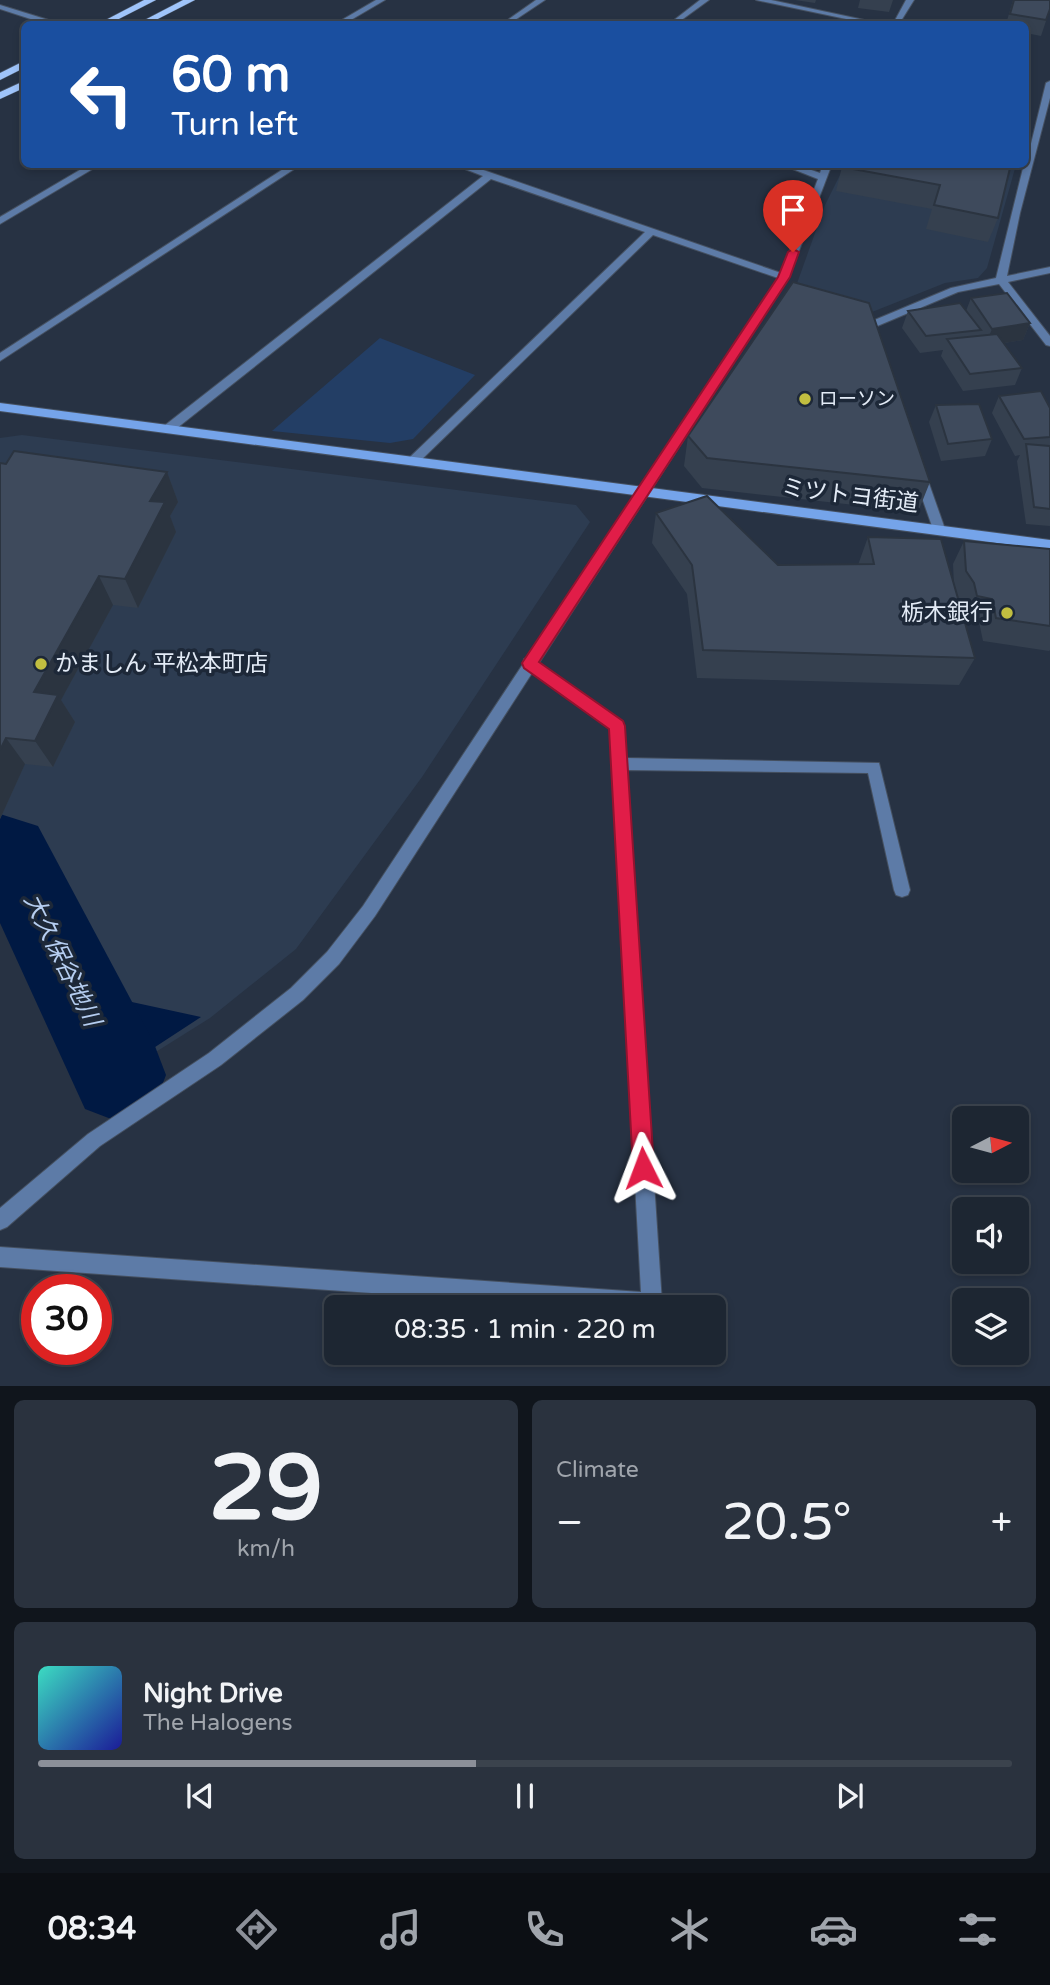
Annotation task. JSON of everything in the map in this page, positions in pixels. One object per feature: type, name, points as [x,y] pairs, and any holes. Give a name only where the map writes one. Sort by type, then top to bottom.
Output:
[{"type":"main road","points":[[109,21],[151,0]]},
{"type":"main road","points":[[148,21],[190,0]]},
{"type":"main road","points":[[0,77],[21,66]]},
{"type":"main road","points":[[0,96],[21,86]]},
{"type":"street","points":[[343,21],[380,0]]},
{"type":"street","points":[[510,21],[541,0]]},
{"type":"street","points":[[676,21],[705,0]]},
{"type":"street","points":[[760,0],[824,16],[858,21]]},
{"type":"street","points":[[898,21],[910,0]]},
{"type":"street","points":[[0,7],[43,21]]},
{"type":"street","points":[[1029,161],[1050,82]]},
{"type":"street","points":[[0,221],[90,168]]},
{"type":"street","points":[[0,358],[292,168]]},
{"type":"street","points":[[467,168],[784,277]]},
{"type":"street","points":[[796,168],[822,177]]},
{"type":"street","points":[[0,1220],[94,1140],[215,1059],[296,995],[333,958],[369,911],[784,277],[826,168]]},
{"type":"street","points":[[1027,168],[1002,280],[1050,343]]},
{"type":"street","points":[[168,429],[489,176]]},
{"type":"street","points":[[413,461],[652,232]]},
{"type":"street","points":[[878,351],[869,326],[955,290],[1050,270]]},
{"type":"street","name":"ミツトヨ街道","points":[[0,407],[1050,545]]},
{"type":"street","points":[[917,465],[939,529]]},
{"type":"street","points":[[0,1257],[652,1303],[617,726],[529,663]]},
{"type":"street","points":[[620,764],[874,767],[902,890]]},
{"type":"shaded area","points":[[844,168],[1015,168],[987,268],[978,278],[945,283],[852,320],[790,303],[825,205]]},
{"type":"shaded area","points":[[380,338],[475,375],[413,439],[390,443],[272,431]]},
{"type":"shaded area","points":[[22,435],[576,505],[590,522],[422,777],[296,949],[210,1018],[119,1075],[8,850],[0,849],[0,438]]},
{"type":"shaded area","points":[[81,991],[201,1017],[123,1068]]},
{"type":"building","points":[[1014,0],[1050,0],[1046,20],[1010,14]]},
{"type":"building","points":[[847,168],[1010,168],[998,218],[934,205],[940,185]]},
{"type":"building","name":"ローソン","points":[[793,282],[869,303],[930,482],[707,458],[688,436]]},
{"type":"building","points":[[1007,293],[1030,323],[992,329],[971,298]]},
{"type":"building","points":[[960,303],[981,330],[926,336],[908,311]]},
{"type":"building","points":[[997,334],[1022,368],[970,374],[947,339]]},
{"type":"building","points":[[1041,391],[1050,408],[1050,437],[1024,439],[999,396]]},
{"type":"building","points":[[979,404],[992,439],[948,444],[936,405]]},
{"type":"building","points":[[1026,444],[1050,446],[1050,509],[1034,507]]},
{"type":"building","name":"かましん 平松本町店","points":[[14,451],[167,472],[150,501],[165,502],[125,579],[99,576],[34,692],[58,695],[35,741],[6,738],[0,750],[0,463],[6,464]]},
{"type":"building","points":[[707,496],[778,565],[874,564],[868,537],[941,539],[975,658],[703,650],[692,565],[656,513]]},
{"type":"building","points":[[964,541],[1050,549],[1050,626],[996,618],[992,599],[977,596],[974,583],[966,571]]},
{"type":"waterway","name":"大久保谷地川","points":[[0,851],[9,852],[119,1075]]},
{"type":"place","name":"ローソン","points":[[805,399]]},
{"type":"place","name":"栃木銀行","points":[[1007,613]]},
{"type":"place","name":"かましん 平松本町店","points":[[41,664]]},
{"type":"route","points":[[643,1168],[617,726],[529,663],[645,492],[784,277],[793,252]]}]
